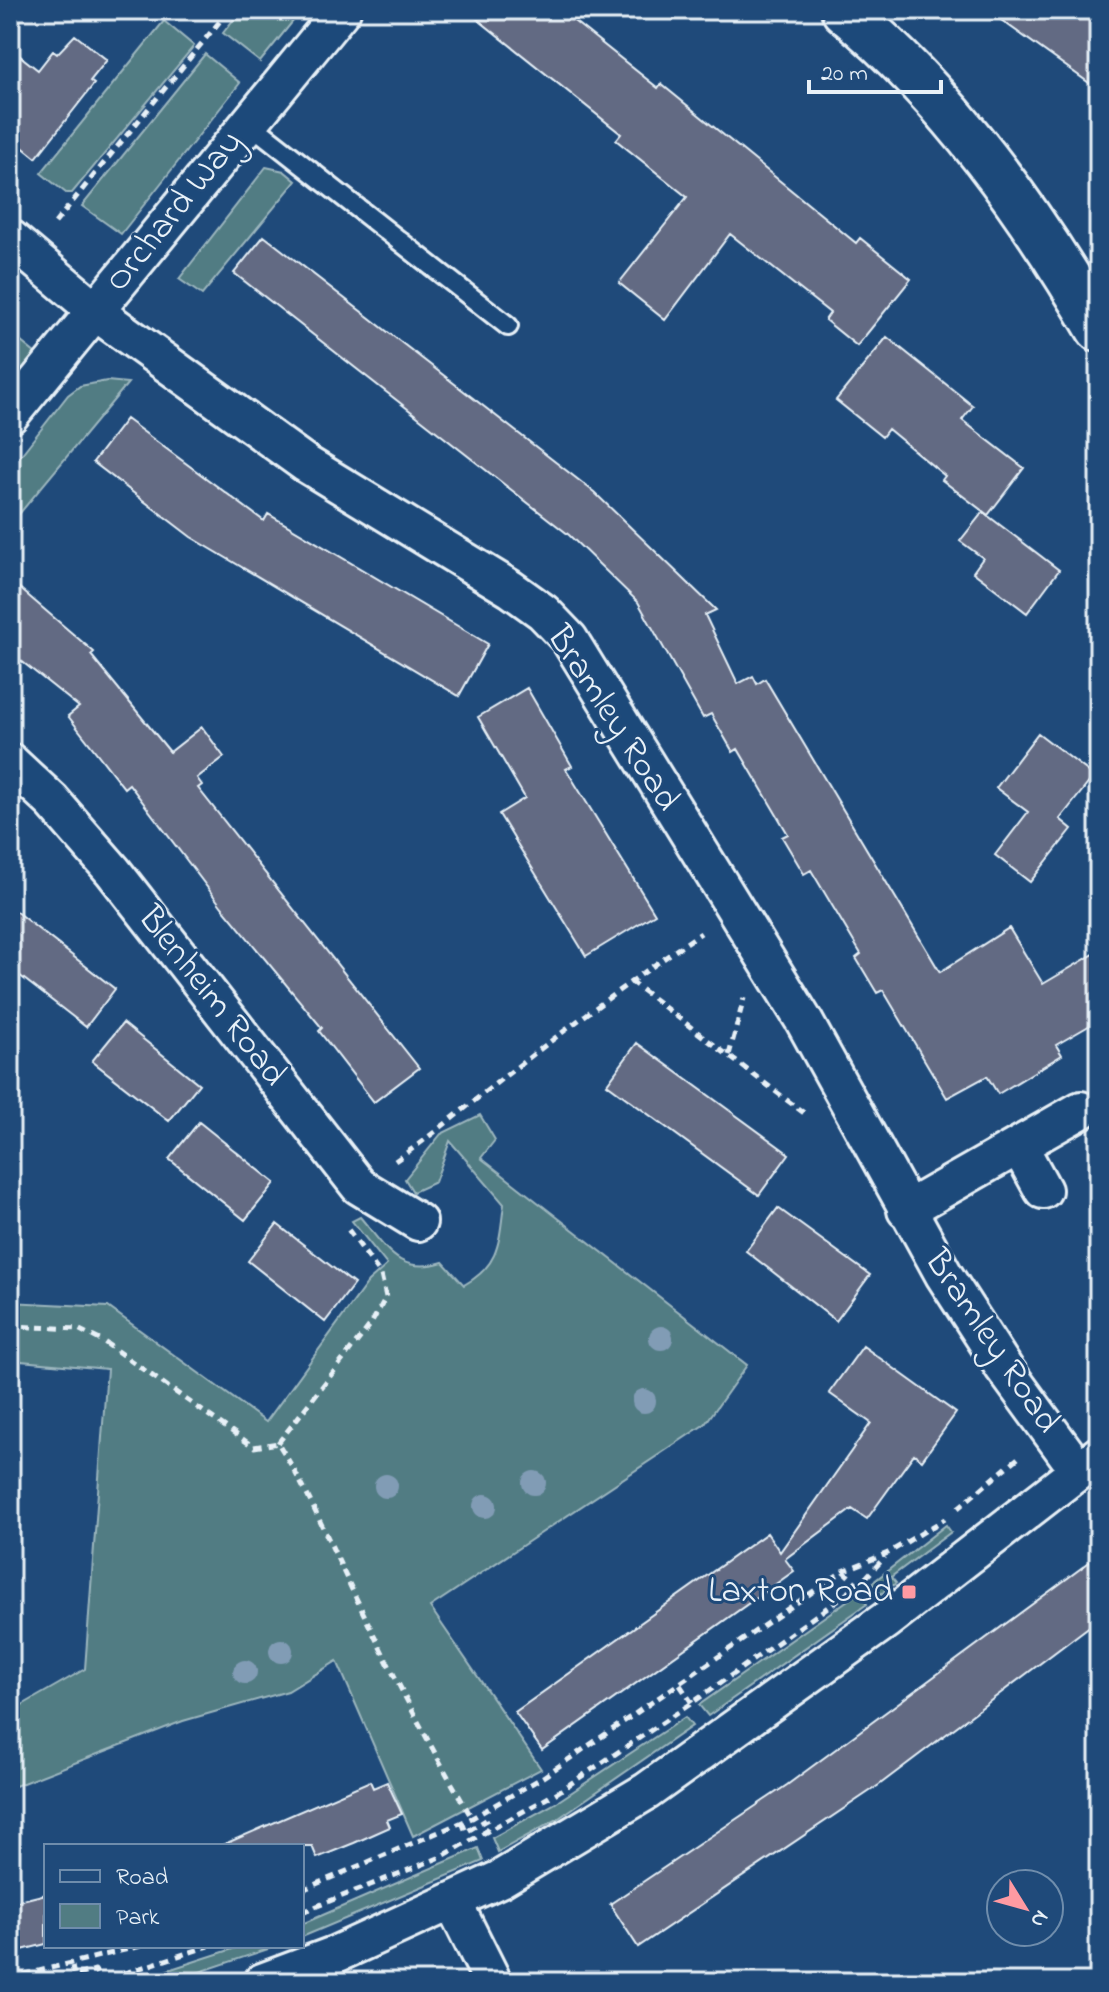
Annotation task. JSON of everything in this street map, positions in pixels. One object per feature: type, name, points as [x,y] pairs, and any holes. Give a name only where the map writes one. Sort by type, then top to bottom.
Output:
[{"type":"street","name":"Orchard Way","points":[[10,415],[342,10]]},
{"type":"street","points":[[844,10],[926,88],[991,164],[1053,249],[1099,329]]},
{"type":"street","name":"Bramley Road","points":[[20,246],[95,310],[306,464],[543,612],[569,639],[733,911],[804,1021],[906,1210],[995,1355],[1050,1432],[1089,1463]]},
{"type":"street","name":"Blenheim Road","points":[[10,762],[52,801],[113,871],[359,1186],[418,1222]]},
{"type":"street","name":"Bramley Road","points":[[906,1210],[1081,1110]]},
{"type":"street","points":[[1019,1146],[1043,1190]]},
{"type":"street","points":[[262,1982],[453,1902],[525,1865],[647,1791],[886,1620],[1089,1463]]},
{"type":"street","points":[[453,1902],[493,1982]]},
{"type":"lane","points":[[248,122],[508,326]]},
{"type":"path","points":[[20,246],[229,10]]},
{"type":"path","points":[[359,1186],[447,1126],[519,1065],[630,981],[733,911]]},
{"type":"path","points":[[630,981],[856,1152],[870,1144]]},
{"type":"path","points":[[729,1055],[745,993]]},
{"type":"path","points":[[10,1326],[78,1329],[104,1342],[254,1447],[278,1443],[371,1324],[386,1297],[381,1275],[339,1217]]},
{"type":"path","points":[[304,1889],[472,1818],[543,1777],[843,1571],[888,1553],[946,1518],[1050,1432]]},
{"type":"path","points":[[278,1443],[303,1483],[326,1538],[436,1758],[472,1818]]},
{"type":"path","points":[[304,1911],[394,1877],[482,1836],[558,1792],[692,1703],[859,1585],[888,1553]]},
{"type":"path","points":[[843,1571],[859,1585]]},
{"type":"path","points":[[462,1822],[466,1832],[486,1820],[489,1826],[482,1836]]},
{"type":"path","points":[[10,1978],[72,1966],[134,1948]]},
{"type":"path","points":[[72,1966],[74,1976],[95,1970],[99,1982],[203,1948]]},
{"type":"green space","points":[[241,10],[302,10],[260,62],[223,33]]},
{"type":"green space","points":[[164,21],[194,46],[72,193],[66,193],[41,173]]},
{"type":"green space","points":[[205,54],[240,83],[121,234],[82,206]]},
{"type":"green space","points":[[266,167],[284,171],[296,181],[202,295],[179,279]]},
{"type":"green space","points":[[10,333],[36,354],[10,386]]},
{"type":"green space","points":[[107,381],[128,383],[10,525],[10,469],[68,395],[80,386]]},
{"type":"green space","points":[[480,1115],[495,1140],[481,1158],[747,1365],[705,1424],[430,1607],[541,1769],[413,1836],[337,1661],[288,1691],[183,1721],[10,1788],[10,1712],[85,1669],[107,1369],[10,1360],[10,1302],[108,1307],[266,1422],[368,1282],[387,1265],[352,1221],[360,1217],[386,1248],[404,1262],[428,1265],[443,1262],[464,1285],[491,1261],[499,1241],[504,1204],[450,1141],[435,1182],[413,1192],[405,1179],[441,1134]]},
{"type":"green space","points":[[946,1525],[951,1532],[891,1577],[896,1583],[881,1594],[872,1583]]},
{"type":"green space","points":[[858,1593],[867,1604],[708,1716],[699,1705]]},
{"type":"green space","points":[[685,1717],[692,1726],[556,1820],[498,1852],[492,1838],[554,1804]]},
{"type":"green space","points":[[478,1848],[483,1861],[304,1936],[304,1923]]},
{"type":"green space","points":[[236,1948],[271,1948],[170,1982],[131,1982]]},
{"type":"building","points":[[466,10],[560,10],[658,88],[661,84],[856,243],[860,238],[911,279],[857,346],[825,320],[830,313],[730,234],[665,320],[619,283],[687,197],[616,140],[621,134]]},
{"type":"building","points":[[987,10],[1099,10],[1099,90]]},
{"type":"building","points":[[75,35],[107,60],[90,81],[94,84],[36,158],[10,137],[10,48],[38,70],[53,51],[57,54]]},
{"type":"building","points":[[264,236],[594,492],[716,610],[705,615],[738,684],[753,676],[757,684],[765,679],[940,972],[1009,928],[1043,984],[1099,951],[1099,1020],[1056,1045],[1062,1055],[998,1094],[987,1076],[947,1098],[883,990],[877,993],[856,958],[861,954],[811,870],[804,874],[782,837],[788,834],[738,749],[733,752],[711,714],[703,718],[638,602],[569,535],[234,273]]},
{"type":"building","points":[[887,337],[973,406],[962,420],[1024,468],[988,515],[942,480],[945,476],[888,429],[882,437],[836,400]]},
{"type":"building","points":[[126,419],[264,521],[268,514],[488,644],[459,696],[191,537],[93,462]]},
{"type":"building","points":[[983,512],[1059,570],[1027,613],[973,572],[983,558],[960,541]]},
{"type":"building","points":[[10,580],[94,652],[91,655],[170,752],[202,727],[224,757],[197,778],[202,785],[198,788],[419,1068],[374,1102],[319,1031],[322,1028],[222,907],[129,784],[124,788],[68,716],[79,707],[10,652]]},
{"type":"building","points":[[527,688],[572,766],[566,769],[655,914],[586,956],[499,814],[525,798],[478,717]]},
{"type":"building","points":[[1038,733],[1094,776],[1060,819],[1072,829],[1030,882],[995,855],[1028,812],[996,788]]},
{"type":"building","points":[[10,907],[115,989],[86,1027],[10,968]]},
{"type":"building","points":[[123,1023],[199,1084],[169,1121],[92,1061]]},
{"type":"building","points":[[637,1043],[789,1154],[759,1195],[607,1084]]},
{"type":"building","points":[[199,1122],[275,1183],[245,1220],[169,1159]]},
{"type":"building","points":[[778,1208],[870,1275],[836,1321],[746,1251]]},
{"type":"building","points":[[277,1224],[354,1284],[325,1322],[248,1261]]},
{"type":"building","points":[[863,1346],[956,1413],[922,1460],[914,1454],[867,1519],[852,1509],[785,1559],[794,1571],[542,1750],[515,1712],[767,1533],[780,1552],[871,1423],[829,1393]]},
{"type":"building","points":[[1099,1555],[1099,1619],[879,1785],[638,1947],[610,1904],[787,1785]]},
{"type":"building","points":[[370,1781],[373,1788],[387,1782],[402,1814],[387,1820],[390,1827],[317,1858],[312,1846],[304,1844],[225,1844]]},
{"type":"building","points":[[44,1894],[44,1944],[10,1953],[10,1903]]},
{"type":"place","name":"Laxton Road","points":[[909,1592]]}]
